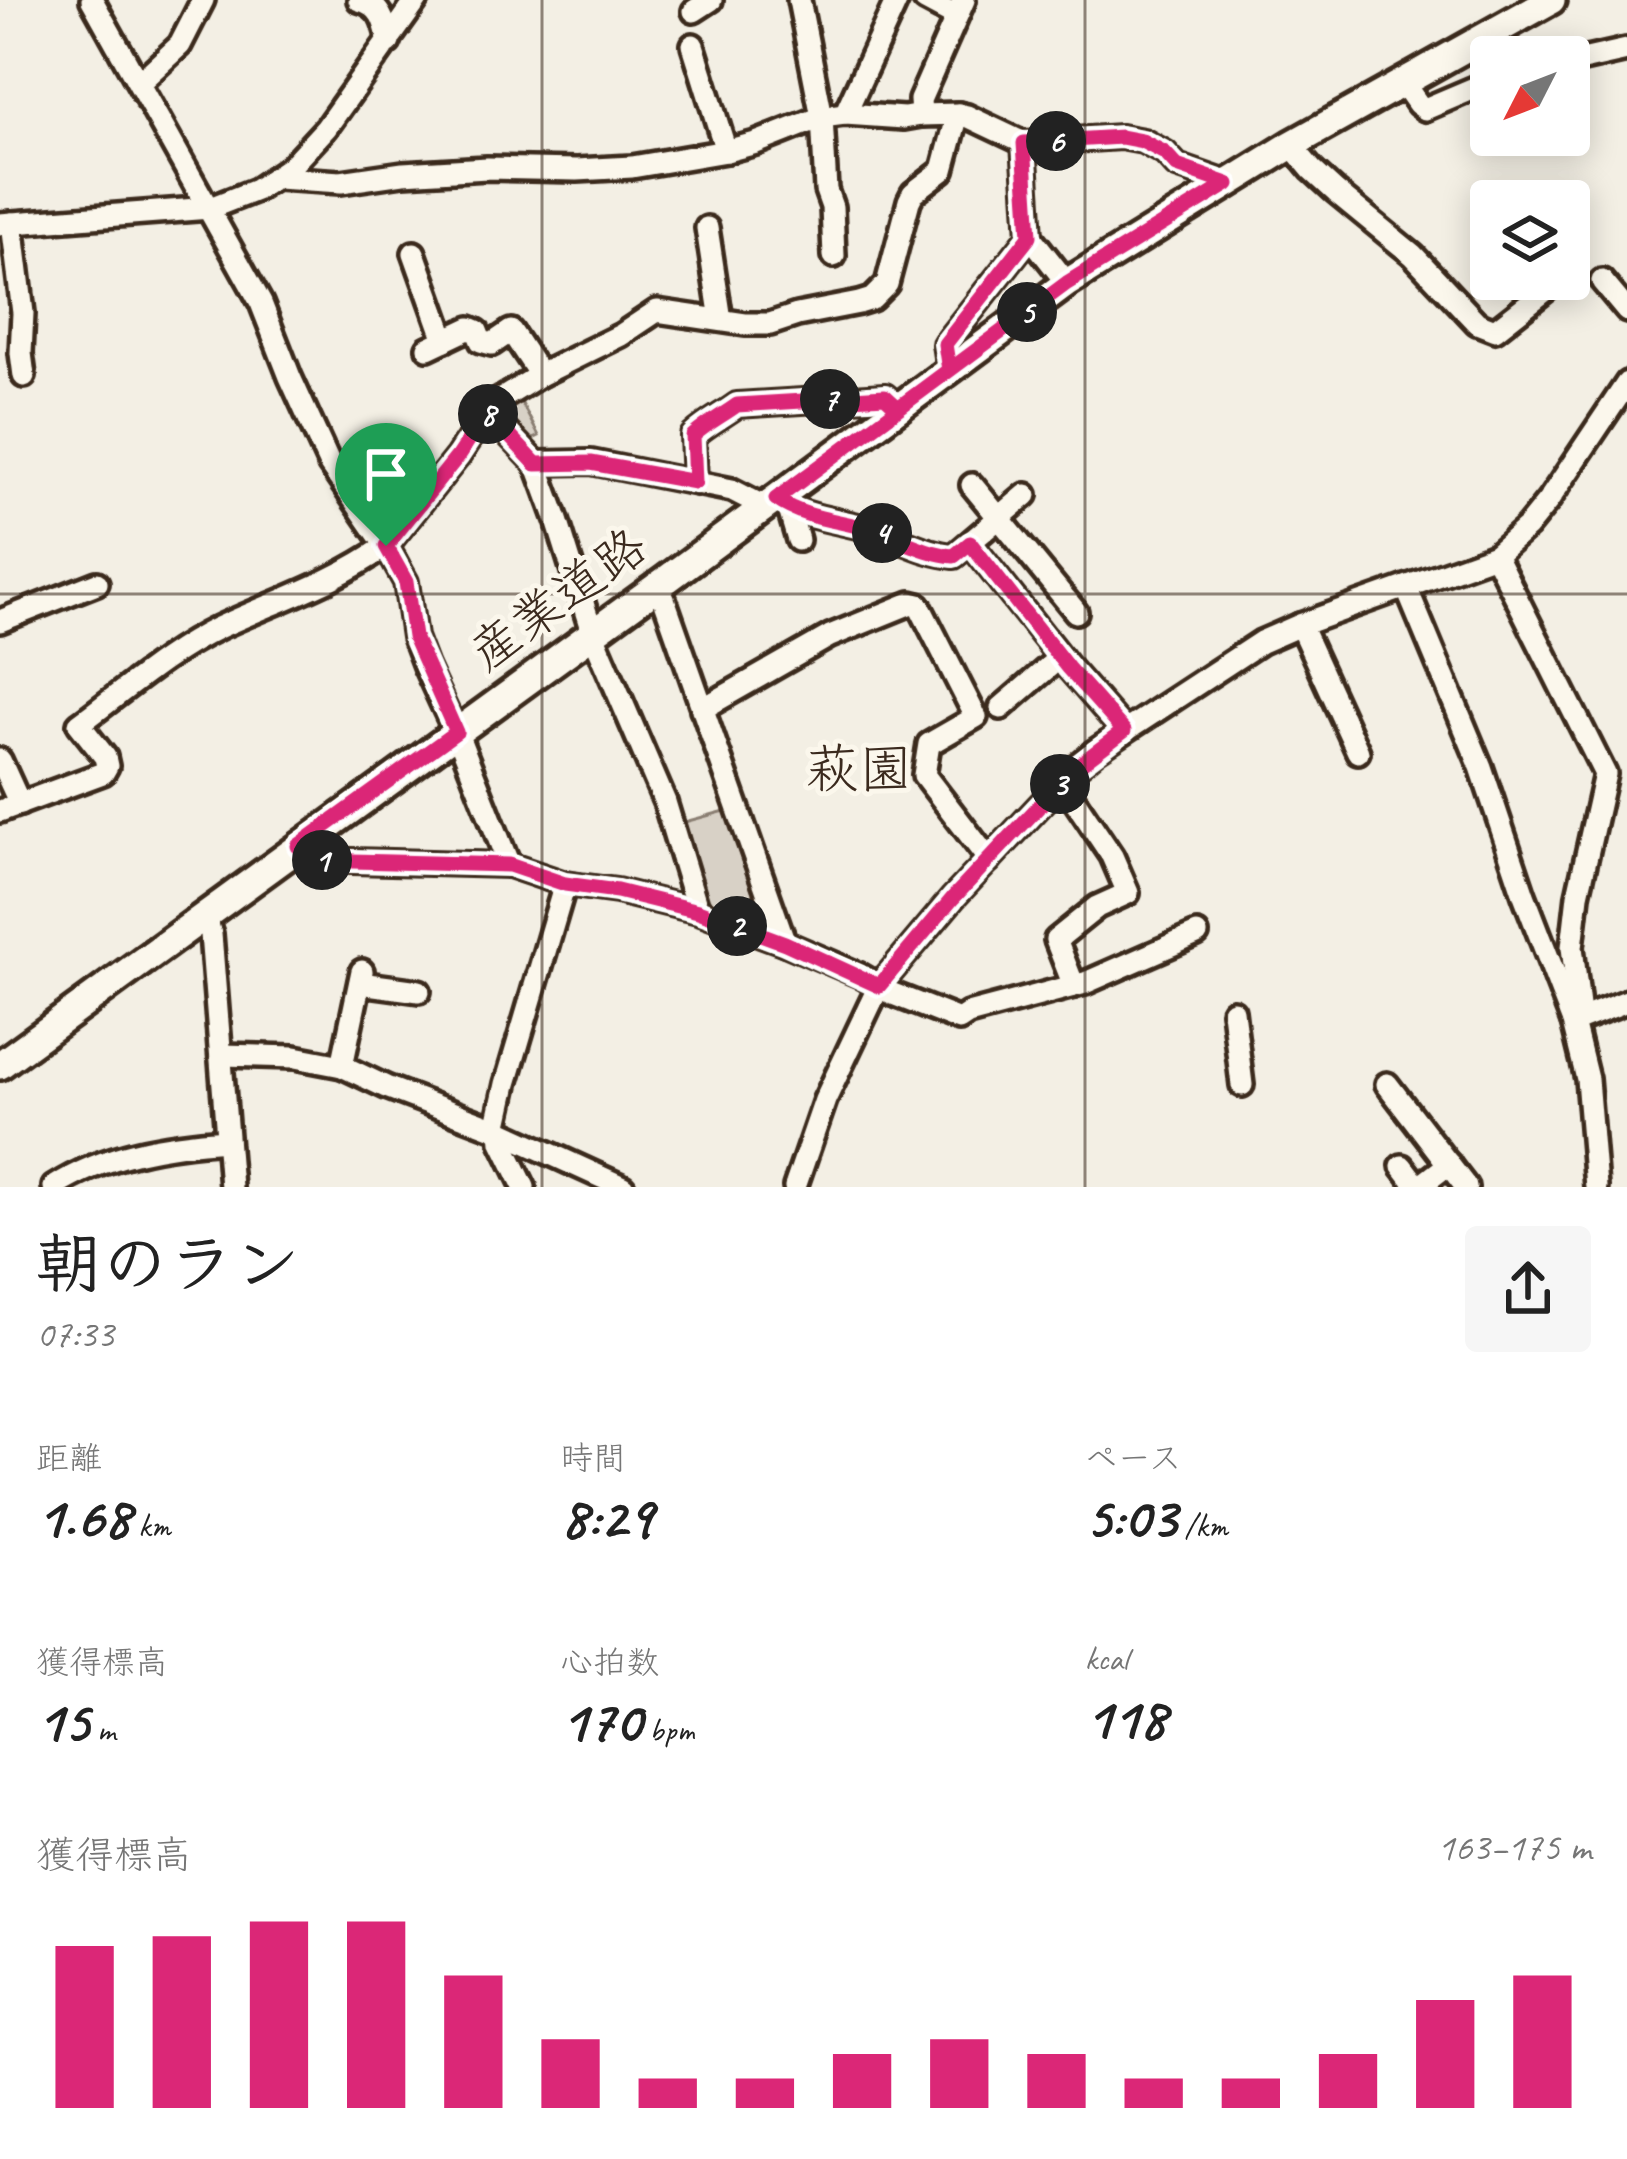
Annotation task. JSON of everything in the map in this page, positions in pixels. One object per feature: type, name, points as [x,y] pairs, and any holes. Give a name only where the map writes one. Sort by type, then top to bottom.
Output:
[{"type":"main road","name":"産業道路","points":[[0,1065],[592,632],[777,505],[1067,283],[1291,145],[1551,0]]},
{"type":"street","points":[[92,0],[261,303],[330,465],[406,582],[414,637],[509,865]]},
{"type":"street","points":[[139,82],[180,45],[203,0]]},
{"type":"street","points":[[359,0],[368,2],[384,18],[389,42]]},
{"type":"street","points":[[24,376],[20,353],[23,313],[6,223],[210,208],[277,178],[326,128],[417,0]]},
{"type":"street","points":[[800,0],[822,117],[819,190],[832,207],[828,247]]},
{"type":"street","points":[[845,114],[897,0]]},
{"type":"street","points":[[920,115],[920,100],[960,8],[925,0]]},
{"type":"street","points":[[1590,59],[1627,50]]},
{"type":"street","points":[[692,60],[726,152]]},
{"type":"street","points":[[1404,84],[1425,109],[1470,89]]},
{"type":"street","points":[[277,178],[341,182],[487,168],[614,168],[726,152],[822,117],[958,114],[1024,143],[1121,137],[1142,141],[1165,153],[1177,166],[1228,184]]},
{"type":"street","points":[[0,760],[10,808],[103,772],[105,757],[79,724],[218,628],[333,580],[386,546],[493,404],[622,335],[657,311],[770,323],[860,303],[880,293],[909,201],[943,170],[958,114]]},
{"type":"street","points":[[1024,143],[1030,236],[1067,283]]},
{"type":"street","points":[[1291,145],[1336,192],[1413,255],[1477,322],[1495,330],[1533,300]]},
{"type":"street","points":[[707,228],[721,320]]},
{"type":"street","points":[[949,370],[945,344],[1030,236]]},
{"type":"street","points":[[414,254],[437,344],[470,328],[492,344],[511,331],[540,375]]},
{"type":"street","points":[[1602,280],[1627,311]]},
{"type":"street","points":[[795,1187],[825,1100],[879,986],[1075,768],[1261,643],[1495,555],[1548,502],[1627,383]]},
{"type":"street","points":[[695,482],[693,436],[737,405],[885,396],[898,408]]},
{"type":"street","points":[[487,412],[536,464],[592,632],[664,802],[698,911]]},
{"type":"street","points":[[536,464],[591,463],[732,490],[868,529],[938,555],[954,556],[1026,495]]},
{"type":"street","points":[[973,485],[1076,612]]},
{"type":"street","points":[[777,505],[797,540]]},
{"type":"street","points":[[970,543],[1124,731]]},
{"type":"street","points":[[1495,555],[1605,774],[1578,895],[1572,964],[1579,1006],[1573,1022]]},
{"type":"street","points":[[0,621],[97,583]]},
{"type":"street","points":[[1406,586],[1481,766],[1573,1022],[1587,1079],[1596,1187]]},
{"type":"street","points":[[657,587],[785,943]]},
{"type":"street","points":[[1029,617],[1060,591]]},
{"type":"street","points":[[702,709],[830,636],[911,603],[919,605],[976,717],[929,744],[924,775],[989,860]]},
{"type":"street","points":[[1300,625],[1358,752]]},
{"type":"street","points":[[1001,708],[1060,658]]},
{"type":"street","points":[[1069,792],[1112,856],[1128,893],[1097,907],[1056,940],[1073,986]]},
{"type":"street","points":[[298,846],[313,860],[509,865],[565,884],[698,911],[785,943],[959,1020],[1124,968],[1197,934]]},
{"type":"street","points":[[524,1187],[498,1130],[506,1084],[565,884]]},
{"type":"street","points":[[205,916],[211,934],[231,1187]]},
{"type":"street","points":[[342,1066],[361,977],[419,992]]},
{"type":"street","points":[[1573,1022],[1627,1001]]},
{"type":"street","points":[[1233,1011],[1242,1085]]},
{"type":"street","points":[[222,1055],[295,1058],[342,1066],[623,1187]]},
{"type":"street","points":[[1387,1084],[1466,1187]]},
{"type":"street","points":[[53,1187],[89,1178],[116,1156],[226,1141]]},
{"type":"street","points":[[1402,1166],[1418,1187],[1449,1164]]},
{"type":"shaded area","points":[[521,402],[539,436],[527,442],[500,415]]},
{"type":"shaded area","points":[[725,811],[764,925],[708,909],[677,824]]},
{"type":"district","name":"萩園","points":[[859,769]]},
{"type":"route","points":[[1121,137],[1142,141],[1165,153],[1177,166],[1228,184],[1067,283],[776,499],[789,509],[868,529],[938,555],[954,556],[970,543],[1124,731],[1075,768],[953,898],[879,986],[785,943],[698,911],[565,884],[509,865],[313,860],[298,846],[456,732],[414,637],[406,582],[386,546],[487,412],[536,464],[591,463],[695,482],[693,436],[737,405],[885,396],[898,408],[949,370],[945,344],[1030,236],[1024,143],[1121,137]]}]
